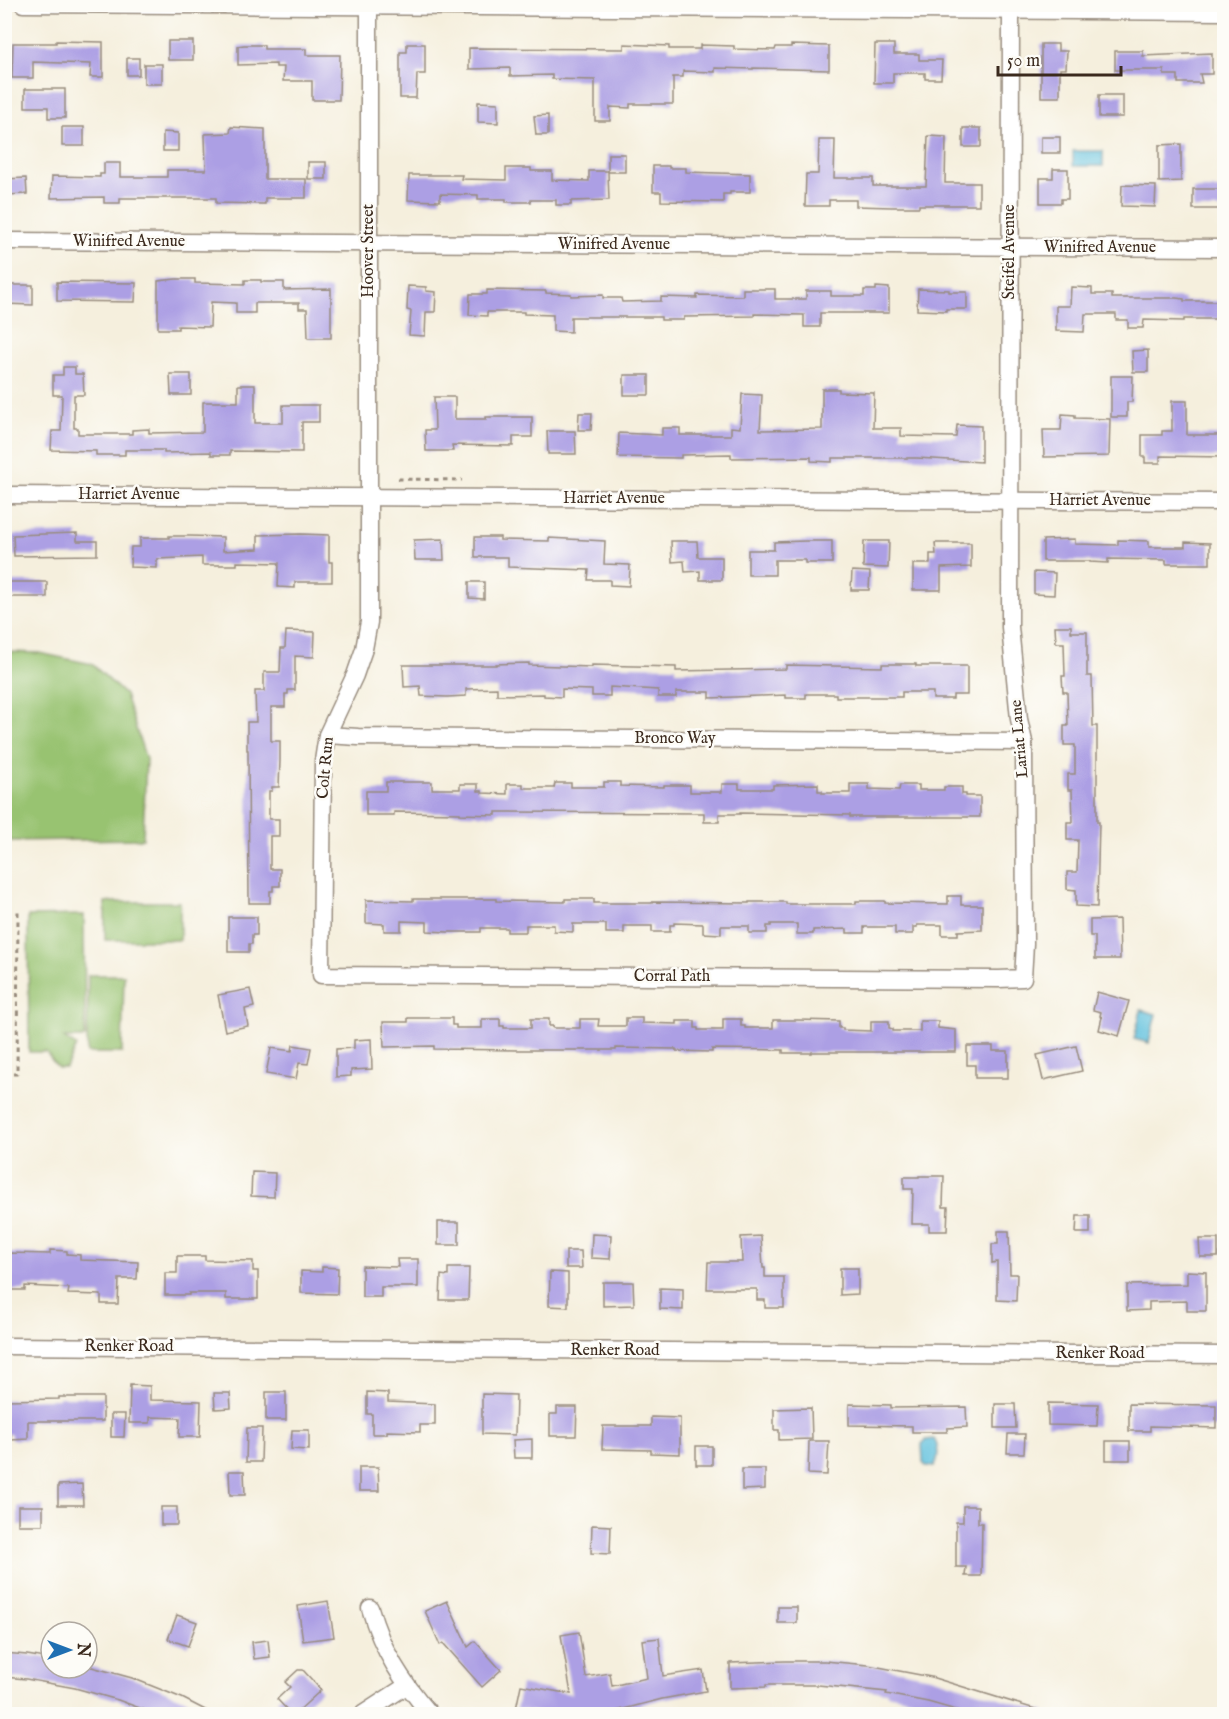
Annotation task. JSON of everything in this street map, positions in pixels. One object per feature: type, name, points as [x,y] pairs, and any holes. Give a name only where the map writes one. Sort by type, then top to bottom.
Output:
[{"type":"street","points":[[23,4],[1011,7],[1224,12]]},
{"type":"street","name":"Hoover Street","points":[[369,5],[369,497]]},
{"type":"street","name":"Steifel Avenue","points":[[1010,500],[1011,7]]},
{"type":"street","name":"Winifred Avenue","points":[[4,241],[1224,248]]},
{"type":"street","name":"Harriet Avenue","points":[[4,495],[1224,502]]},
{"type":"street","name":"Colt Run","points":[[321,975],[323,760],[327,735],[358,666],[369,622],[369,497]]},
{"type":"street","name":"Lariat Lane","points":[[1010,500],[1010,627],[1019,719],[1024,742],[1025,944],[1023,978]]},
{"type":"street","name":"Bronco Way","points":[[327,735],[1024,742]]},
{"type":"street","name":"Corral Path","points":[[321,975],[1023,978]]},
{"type":"street","name":"Renker Road","points":[[4,1346],[1224,1354]]},
{"type":"street","points":[[370,1608],[375,1628],[406,1686],[430,1714]]},
{"type":"street","points":[[363,1714],[406,1686]]},
{"type":"path","points":[[397,479],[462,480]]},
{"type":"path","points":[[4,1074],[17,1074],[18,911]]},
{"type":"green space","points":[[5,652],[39,653],[92,664],[125,695],[146,759],[143,839],[5,841]]},
{"type":"green space","points":[[105,902],[180,902],[180,940],[105,940]]},
{"type":"green space","points":[[84,915],[85,1038],[64,1038],[76,1046],[66,1068],[58,1068],[46,1052],[29,1052],[28,916]]},
{"type":"green space","points":[[88,975],[124,975],[122,1053],[87,1053]]},
{"type":"water","points":[[1073,151],[1103,151],[1103,166],[1073,166]]},
{"type":"water","points":[[1141,1010],[1156,1014],[1149,1043],[1134,1039]]},
{"type":"water","points":[[934,1439],[938,1457],[934,1466],[926,1466],[923,1463],[922,1444],[926,1440]]},
{"type":"building","points":[[56,41],[103,42],[103,77],[90,77],[91,64],[33,62],[33,78],[12,78],[13,43],[56,43]]},
{"type":"building","points":[[168,41],[193,41],[193,60],[168,60]]},
{"type":"building","points":[[407,44],[425,44],[425,74],[417,74],[416,98],[400,98],[400,52],[407,52]]},
{"type":"building","points":[[624,44],[669,46],[669,49],[700,49],[700,45],[775,50],[776,47],[791,47],[791,45],[829,46],[829,70],[715,68],[715,72],[683,71],[683,77],[673,77],[673,104],[630,104],[630,108],[610,107],[610,121],[595,121],[595,80],[552,79],[552,75],[510,76],[510,68],[469,69],[469,48],[624,49]]},
{"type":"building","points":[[875,44],[894,44],[894,54],[919,54],[919,60],[942,60],[941,79],[925,79],[925,73],[893,73],[893,83],[874,83]]},
{"type":"building","points":[[1041,44],[1058,44],[1058,51],[1067,51],[1066,69],[1060,69],[1060,97],[1041,97]]},
{"type":"building","points":[[264,45],[264,49],[306,49],[306,55],[340,55],[339,100],[312,100],[312,81],[283,81],[284,67],[276,67],[276,64],[238,65],[238,46]]},
{"type":"building","points":[[1115,51],[1143,51],[1143,56],[1212,53],[1212,74],[1200,74],[1202,83],[1178,83],[1178,75],[1164,75],[1164,70],[1115,70]]},
{"type":"building","points":[[127,58],[139,58],[139,75],[127,75]]},
{"type":"building","points":[[144,64],[162,64],[162,84],[144,84]]},
{"type":"building","points":[[25,89],[65,89],[65,118],[48,118],[48,107],[25,107]]},
{"type":"building","points":[[1099,95],[1123,95],[1123,117],[1099,117]]},
{"type":"building","points":[[478,102],[498,103],[498,123],[478,122]]},
{"type":"building","points":[[548,115],[548,135],[536,135],[534,116]]},
{"type":"building","points":[[62,127],[84,127],[84,146],[62,146]]},
{"type":"building","points":[[231,127],[265,129],[265,179],[306,179],[306,198],[265,198],[265,204],[216,203],[216,198],[120,198],[120,203],[104,203],[104,197],[51,198],[52,176],[100,177],[100,174],[104,174],[104,163],[120,163],[120,177],[167,177],[167,170],[206,170],[205,134],[230,133]]},
{"type":"building","points":[[963,128],[981,128],[981,147],[963,147]]},
{"type":"building","points":[[163,132],[178,133],[178,151],[163,151]]},
{"type":"building","points":[[928,136],[946,137],[945,183],[979,183],[979,205],[856,206],[856,200],[829,200],[829,206],[805,206],[806,174],[818,174],[819,140],[835,140],[834,178],[873,178],[873,186],[926,186]]},
{"type":"building","points":[[1041,137],[1060,137],[1060,153],[1041,153]]},
{"type":"building","points":[[1181,144],[1181,181],[1159,182],[1159,145]]},
{"type":"building","points":[[608,154],[625,154],[625,172],[608,172],[609,200],[571,201],[571,205],[556,205],[556,200],[506,202],[506,199],[478,199],[478,195],[440,194],[440,201],[408,200],[409,175],[462,175],[461,179],[506,180],[506,168],[531,168],[531,171],[552,171],[552,180],[589,181],[589,171],[608,171]]},
{"type":"building","points":[[308,162],[326,162],[326,179],[308,179]]},
{"type":"building","points":[[653,166],[686,168],[686,172],[750,174],[750,192],[723,194],[723,202],[661,201],[661,192],[653,192]]},
{"type":"building","points":[[1053,169],[1068,169],[1068,199],[1061,199],[1061,203],[1040,203],[1040,178],[1053,178]]},
{"type":"building","points":[[26,178],[27,194],[4,195],[4,179]]},
{"type":"building","points":[[1122,185],[1156,186],[1155,207],[1121,206]]},
{"type":"building","points":[[1193,189],[1224,189],[1224,209],[1193,209]]},
{"type":"building","points":[[195,279],[195,283],[245,284],[245,280],[261,280],[261,282],[284,282],[284,290],[331,289],[331,338],[308,338],[307,309],[299,309],[299,303],[255,303],[255,313],[236,313],[236,303],[211,302],[210,327],[178,326],[178,329],[158,329],[158,281]]},
{"type":"building","points":[[57,282],[136,283],[135,302],[57,301]]},
{"type":"building","points":[[4,285],[33,285],[33,305],[4,304]]},
{"type":"building","points":[[408,286],[426,287],[426,291],[436,292],[435,312],[426,312],[425,336],[409,335],[411,311],[407,310]]},
{"type":"building","points":[[876,287],[889,288],[889,313],[820,313],[820,327],[804,327],[804,315],[754,314],[754,316],[684,317],[684,320],[661,320],[661,317],[571,317],[571,332],[553,331],[553,315],[487,312],[487,316],[469,315],[470,294],[487,294],[487,290],[546,291],[546,293],[571,294],[571,296],[603,295],[603,298],[621,298],[622,302],[661,301],[661,297],[697,298],[697,295],[743,296],[743,289],[775,289],[775,299],[806,299],[806,291],[831,291],[831,296],[864,296],[864,290],[876,290]]},
{"type":"building","points":[[1071,287],[1092,288],[1092,294],[1112,294],[1112,298],[1224,301],[1224,319],[1144,320],[1143,328],[1128,328],[1128,320],[1116,320],[1116,314],[1085,314],[1084,332],[1056,331],[1056,306],[1070,306]]},
{"type":"building","points":[[918,289],[967,292],[967,309],[917,310]]},
{"type":"building","points":[[1148,350],[1148,372],[1133,372],[1132,351]]},
{"type":"building","points":[[63,367],[75,367],[75,374],[83,374],[84,395],[74,395],[74,428],[78,428],[78,434],[132,434],[132,430],[149,429],[149,433],[203,432],[203,402],[238,402],[238,385],[255,385],[255,423],[283,423],[283,405],[319,405],[319,422],[302,422],[302,452],[230,451],[230,455],[211,455],[211,452],[164,453],[164,450],[125,450],[125,455],[96,455],[96,451],[51,450],[52,431],[61,431],[62,395],[53,395],[53,375],[63,375]]},
{"type":"building","points":[[170,374],[191,374],[191,395],[171,395]]},
{"type":"building","points":[[624,375],[649,375],[649,395],[624,395]]},
{"type":"building","points":[[1111,376],[1133,376],[1132,402],[1127,402],[1127,417],[1111,417]]},
{"type":"building","points":[[822,389],[874,393],[873,428],[901,428],[901,436],[956,437],[957,425],[981,426],[981,462],[917,458],[832,458],[832,462],[811,461],[811,457],[731,458],[731,454],[681,455],[681,458],[618,457],[619,433],[662,435],[662,428],[680,428],[680,435],[731,435],[731,427],[740,428],[742,394],[762,395],[760,430],[822,429]]},
{"type":"building","points":[[434,397],[455,397],[455,419],[532,417],[532,437],[513,437],[513,446],[452,445],[453,451],[426,451],[425,430],[435,430]]},
{"type":"building","points":[[1172,401],[1187,401],[1187,435],[1224,435],[1224,457],[1160,456],[1160,463],[1145,463],[1145,457],[1142,457],[1142,435],[1162,435],[1162,431],[1172,431]]},
{"type":"building","points":[[579,413],[592,413],[591,430],[578,430]]},
{"type":"building","points":[[1062,414],[1075,415],[1075,418],[1110,419],[1109,456],[1044,457],[1043,430],[1061,430]]},
{"type":"building","points":[[547,431],[575,431],[576,454],[548,454]]},
{"type":"building","points":[[77,533],[77,541],[97,541],[97,555],[14,556],[13,535]]},
{"type":"building","points":[[258,535],[329,535],[332,582],[295,582],[295,588],[278,587],[279,563],[237,562],[237,565],[202,565],[202,557],[157,559],[157,568],[130,567],[131,547],[140,547],[140,538],[223,537],[223,551],[258,549]]},
{"type":"building","points":[[475,537],[500,537],[500,540],[549,541],[549,538],[605,541],[604,564],[630,565],[629,586],[610,585],[610,580],[588,580],[589,570],[508,567],[508,557],[475,557]]},
{"type":"building","points":[[443,539],[444,560],[415,560],[414,540]]},
{"type":"building","points":[[1075,539],[1075,544],[1118,545],[1118,540],[1149,541],[1149,547],[1185,547],[1185,542],[1210,543],[1210,564],[1166,564],[1166,560],[1108,559],[1108,563],[1043,561],[1043,540]]},
{"type":"building","points":[[671,541],[697,541],[698,557],[722,557],[722,580],[700,580],[700,571],[685,572],[684,561],[672,562]]},
{"type":"building","points":[[832,541],[832,563],[775,560],[775,575],[748,575],[748,550],[774,550],[774,542]]},
{"type":"building","points":[[864,541],[889,541],[888,568],[863,567]]},
{"type":"building","points":[[935,543],[971,543],[971,567],[941,568],[941,590],[913,590],[913,564],[930,564],[930,554],[936,554]]},
{"type":"building","points":[[852,571],[870,572],[869,590],[851,590]]},
{"type":"building","points":[[1034,572],[1055,573],[1054,595],[1034,594]]},
{"type":"building","points":[[4,582],[47,582],[47,597],[4,597]]},
{"type":"building","points":[[469,582],[484,582],[484,599],[469,598]]},
{"type":"building","points":[[1055,626],[1071,626],[1071,632],[1087,632],[1087,676],[1092,676],[1093,726],[1097,726],[1097,822],[1099,822],[1097,907],[1076,906],[1076,890],[1067,889],[1067,872],[1077,872],[1078,840],[1067,840],[1067,822],[1073,822],[1072,790],[1068,790],[1068,774],[1075,774],[1075,745],[1064,745],[1064,726],[1068,726],[1067,692],[1063,692],[1062,676],[1065,676],[1064,643],[1056,643]]},
{"type":"building","points":[[286,631],[315,632],[314,657],[295,656],[295,690],[288,690],[288,694],[285,694],[285,707],[271,707],[271,741],[280,741],[280,761],[279,787],[272,787],[272,791],[269,791],[269,819],[279,819],[279,836],[270,836],[270,869],[280,869],[280,886],[273,886],[273,891],[270,891],[270,903],[249,903],[247,722],[256,722],[255,691],[264,691],[264,672],[280,672],[281,648],[285,648]]},
{"type":"building","points":[[529,663],[529,665],[592,667],[592,665],[676,667],[676,671],[786,669],[786,665],[967,666],[967,695],[953,695],[953,699],[933,699],[933,692],[902,692],[902,697],[836,697],[836,694],[806,694],[806,698],[786,698],[786,695],[710,698],[710,692],[676,692],[676,697],[658,697],[658,690],[610,687],[610,696],[592,696],[592,690],[562,689],[562,697],[544,696],[544,694],[497,695],[497,688],[466,689],[466,696],[447,697],[421,696],[420,686],[404,687],[403,665]]},
{"type":"building","points":[[386,782],[432,782],[432,789],[460,789],[460,784],[478,784],[478,791],[482,793],[507,794],[507,784],[523,784],[523,788],[554,788],[555,783],[571,783],[571,787],[604,787],[604,782],[620,782],[620,786],[690,785],[690,792],[722,792],[722,784],[739,784],[739,789],[773,789],[773,785],[818,784],[818,791],[822,793],[850,793],[850,784],[869,784],[869,789],[899,790],[900,785],[919,785],[919,790],[962,787],[962,794],[966,796],[980,796],[980,817],[850,817],[850,815],[740,813],[719,814],[719,822],[704,822],[704,813],[496,812],[496,815],[394,812],[394,815],[366,815],[366,791],[386,791]]},
{"type":"building","points":[[948,896],[961,896],[961,905],[982,905],[982,930],[958,931],[958,935],[942,935],[942,925],[917,925],[913,927],[913,934],[895,934],[895,927],[864,927],[864,933],[847,933],[847,929],[813,930],[813,934],[797,934],[797,924],[771,924],[767,926],[767,933],[749,933],[749,926],[721,926],[721,934],[703,933],[703,924],[674,923],[670,925],[670,932],[652,932],[652,926],[624,926],[624,933],[606,933],[606,924],[573,924],[573,932],[554,931],[554,925],[526,925],[526,932],[507,932],[507,928],[481,928],[481,932],[448,932],[427,931],[427,922],[401,921],[401,931],[384,931],[384,924],[366,923],[366,900],[496,899],[496,901],[565,902],[565,899],[594,899],[594,903],[786,902],[786,904],[856,904],[856,901],[885,901],[885,903],[948,904]]},
{"type":"building","points":[[228,917],[257,917],[257,935],[252,935],[249,952],[228,952]]},
{"type":"building","points":[[1119,919],[1120,959],[1095,959],[1095,936],[1090,936],[1090,920]]},
{"type":"building","points":[[250,989],[254,1007],[245,1009],[248,1026],[225,1031],[218,995]]},
{"type":"building","points":[[1097,992],[1129,1001],[1119,1036],[1099,1030],[1101,1012],[1093,1010]]},
{"type":"building","points":[[408,1018],[452,1018],[452,1025],[456,1025],[456,1028],[482,1028],[482,1019],[500,1019],[500,1026],[504,1028],[531,1028],[531,1019],[549,1019],[549,1026],[553,1028],[580,1028],[580,1019],[599,1019],[598,1026],[626,1026],[626,1018],[642,1018],[642,1023],[677,1024],[677,1021],[695,1021],[695,1028],[698,1030],[723,1030],[723,1019],[741,1019],[741,1026],[745,1028],[773,1028],[773,1020],[839,1021],[839,1028],[843,1030],[871,1031],[871,1021],[889,1021],[889,1028],[893,1031],[920,1031],[920,1021],[938,1021],[938,1028],[956,1030],[956,1052],[783,1053],[783,1050],[712,1049],[712,1052],[616,1048],[616,1050],[518,1050],[434,1049],[434,1046],[384,1047],[383,1022],[408,1022]]},
{"type":"building","points":[[371,1039],[372,1069],[351,1070],[351,1076],[336,1077],[336,1049],[354,1048],[354,1040]]},
{"type":"building","points":[[293,1045],[311,1048],[308,1064],[299,1063],[296,1079],[266,1074],[271,1048],[292,1051]]},
{"type":"building","points":[[967,1046],[993,1046],[993,1051],[1008,1051],[1008,1078],[975,1078],[975,1065],[967,1065]]},
{"type":"building","points":[[1076,1046],[1082,1071],[1043,1080],[1037,1055]]},
{"type":"building","points":[[252,1172],[275,1173],[274,1197],[251,1196]]},
{"type":"building","points":[[944,1176],[943,1207],[948,1207],[947,1231],[929,1231],[929,1224],[912,1224],[913,1189],[904,1189],[904,1177]]},
{"type":"building","points":[[1077,1216],[1090,1216],[1090,1233],[1076,1233]]},
{"type":"building","points":[[438,1222],[459,1222],[459,1245],[438,1245]]},
{"type":"building","points":[[998,1231],[1009,1231],[1010,1274],[1017,1274],[1016,1301],[997,1300],[997,1262],[992,1263],[992,1244],[998,1244]]},
{"type":"building","points":[[592,1234],[611,1235],[610,1259],[591,1258]]},
{"type":"building","points":[[761,1236],[765,1277],[784,1277],[784,1308],[765,1308],[765,1300],[757,1300],[757,1289],[707,1289],[708,1262],[742,1262],[741,1237]]},
{"type":"building","points":[[1199,1239],[1218,1239],[1218,1257],[1200,1257]]},
{"type":"building","points":[[50,1250],[67,1251],[67,1254],[80,1255],[80,1260],[138,1262],[137,1279],[119,1279],[118,1304],[101,1304],[101,1295],[68,1294],[69,1288],[25,1286],[25,1290],[8,1290],[8,1253],[50,1254]]},
{"type":"building","points":[[566,1251],[581,1251],[582,1268],[566,1268]]},
{"type":"building","points":[[177,1256],[205,1256],[205,1260],[253,1261],[253,1271],[258,1271],[258,1299],[226,1299],[226,1293],[165,1295],[165,1273],[177,1273]]},
{"type":"building","points":[[397,1259],[418,1259],[418,1287],[381,1287],[381,1297],[362,1297],[362,1266],[398,1267]]},
{"type":"building","points":[[322,1267],[338,1268],[337,1294],[301,1293],[301,1271],[322,1272]]},
{"type":"building","points":[[448,1268],[469,1268],[468,1300],[440,1300],[441,1275],[448,1276]]},
{"type":"building","points":[[840,1268],[858,1268],[858,1294],[840,1295]]},
{"type":"building","points":[[1187,1271],[1206,1272],[1206,1311],[1187,1311],[1187,1301],[1149,1302],[1149,1310],[1127,1311],[1127,1285],[1187,1284]]},
{"type":"building","points":[[550,1272],[568,1273],[568,1307],[549,1306]]},
{"type":"building","points":[[603,1282],[633,1282],[634,1305],[603,1306]]},
{"type":"building","points":[[660,1288],[683,1289],[683,1310],[660,1309]]},
{"type":"building","points":[[130,1385],[150,1386],[150,1400],[201,1401],[200,1437],[179,1437],[180,1418],[150,1417],[150,1423],[129,1423]]},
{"type":"building","points":[[266,1392],[286,1392],[286,1420],[266,1420]]},
{"type":"building","points":[[367,1392],[388,1393],[388,1402],[435,1404],[435,1425],[420,1425],[420,1432],[387,1431],[387,1434],[372,1434],[372,1414],[367,1414]]},
{"type":"building","points":[[214,1393],[230,1393],[231,1408],[215,1409]]},
{"type":"building","points":[[482,1394],[516,1395],[515,1435],[482,1434]]},
{"type":"building","points":[[59,1397],[103,1397],[103,1421],[28,1421],[28,1439],[11,1440],[11,1434],[4,1434],[4,1400],[59,1399]]},
{"type":"building","points":[[1048,1403],[1098,1404],[1097,1426],[1048,1425]]},
{"type":"building","points":[[849,1404],[891,1405],[891,1408],[966,1407],[967,1427],[947,1428],[947,1432],[912,1432],[912,1426],[849,1425]]},
{"type":"building","points":[[995,1404],[1015,1404],[1016,1428],[995,1428]]},
{"type":"building","points":[[1129,1404],[1216,1405],[1216,1428],[1150,1426],[1150,1431],[1129,1431]]},
{"type":"building","points":[[557,1407],[577,1407],[576,1436],[550,1436],[550,1414],[557,1414]]},
{"type":"building","points":[[811,1408],[812,1439],[779,1440],[779,1430],[774,1430],[774,1409]]},
{"type":"building","points":[[111,1414],[125,1414],[124,1437],[111,1437]]},
{"type":"building","points":[[651,1417],[680,1418],[680,1454],[651,1453],[651,1450],[602,1449],[603,1426],[651,1426]]},
{"type":"building","points":[[247,1428],[262,1428],[261,1462],[246,1462]]},
{"type":"building","points":[[292,1430],[309,1430],[309,1450],[291,1449]]},
{"type":"building","points":[[1008,1434],[1025,1434],[1024,1453],[1007,1453]]},
{"type":"building","points":[[532,1439],[532,1458],[514,1458],[513,1440]]},
{"type":"building","points":[[809,1441],[829,1441],[827,1475],[808,1474]]},
{"type":"building","points":[[1106,1441],[1130,1441],[1130,1460],[1106,1460]]},
{"type":"building","points":[[696,1446],[712,1446],[712,1465],[696,1465]]},
{"type":"building","points":[[359,1467],[378,1467],[379,1491],[359,1491]]},
{"type":"building","points":[[742,1469],[765,1469],[765,1489],[742,1490]]},
{"type":"building","points":[[229,1471],[244,1471],[245,1495],[230,1495]]},
{"type":"building","points":[[82,1484],[83,1505],[58,1505],[58,1485]]},
{"type":"building","points":[[18,1506],[43,1506],[43,1525],[18,1525]]},
{"type":"building","points":[[963,1506],[978,1506],[978,1523],[982,1523],[981,1576],[965,1576],[966,1567],[956,1567],[956,1522],[963,1522]]},
{"type":"building","points":[[161,1507],[177,1507],[177,1525],[161,1525]]},
{"type":"building","points":[[592,1525],[611,1526],[610,1554],[591,1553]]},
{"type":"building","points":[[328,1601],[334,1637],[303,1641],[298,1606]]},
{"type":"building","points":[[447,1601],[468,1647],[475,1641],[501,1670],[482,1687],[443,1643],[440,1645],[425,1611]]},
{"type":"building","points":[[778,1607],[797,1607],[797,1623],[778,1623]]},
{"type":"building","points":[[177,1615],[197,1622],[188,1646],[168,1639]]},
{"type":"building","points":[[579,1632],[586,1677],[610,1673],[612,1686],[647,1678],[642,1640],[659,1638],[663,1676],[703,1670],[706,1691],[616,1711],[592,1714],[547,1714],[516,1709],[521,1685],[571,1694],[561,1635]]},
{"type":"building","points":[[268,1640],[270,1657],[254,1659],[252,1642]]},
{"type":"building","points":[[4,1653],[39,1657],[39,1680],[99,1680],[99,1669],[132,1678],[182,1698],[213,1714],[156,1714],[75,1688],[4,1677]]},
{"type":"building","points":[[825,1661],[868,1665],[931,1677],[1045,1712],[1044,1714],[970,1714],[928,1702],[886,1694],[887,1692],[818,1685],[730,1688],[730,1663]]},
{"type":"building","points":[[298,1670],[303,1670],[321,1690],[295,1714],[291,1714],[277,1699],[290,1687],[285,1682]]}]
